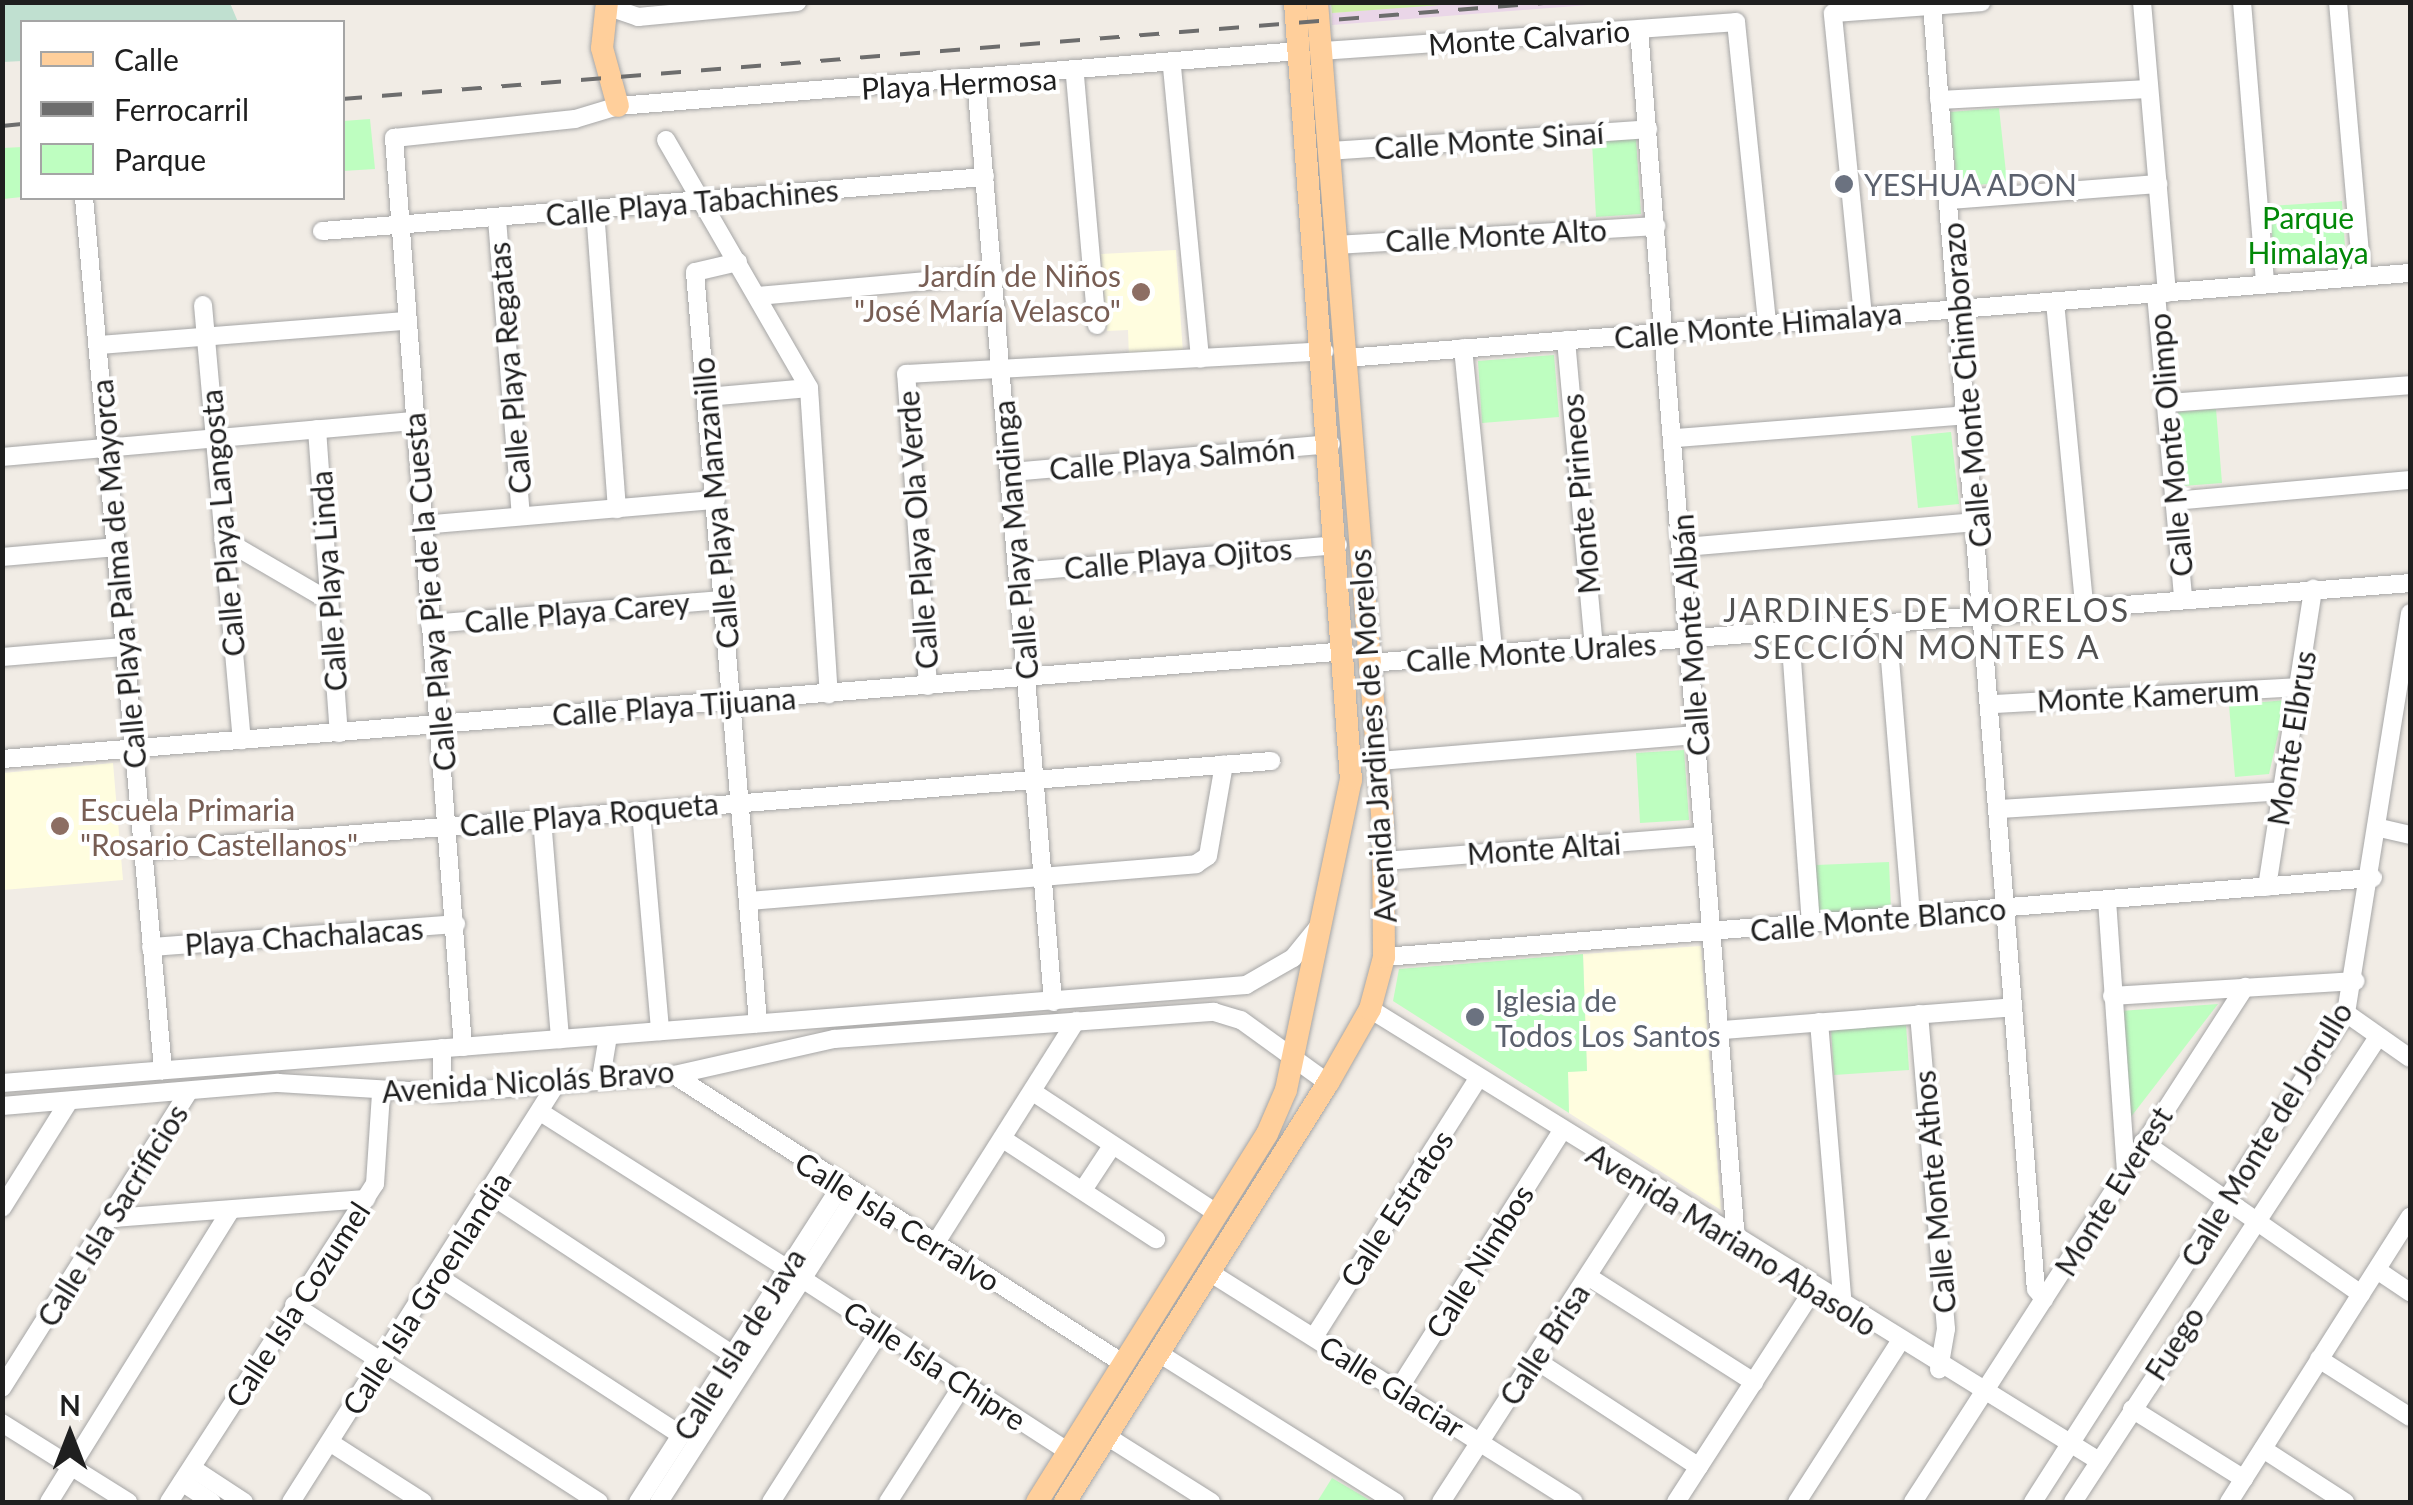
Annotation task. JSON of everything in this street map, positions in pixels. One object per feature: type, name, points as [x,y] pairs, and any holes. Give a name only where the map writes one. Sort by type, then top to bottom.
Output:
[{"type":"main road","name":"Avenida Jardines de Morelos","points":[[1295,2],[1310,51],[1329,151],[1336,245],[1331,301]]},
{"type":"main road","name":"Avenida Jardines de Morelos","points":[[1065,1502],[1328,1083],[1370,1009],[1384,958],[1384,826],[1335,354],[1310,51],[1318,2]]},
{"type":"main road","points":[[608,5],[602,48],[618,106]]},
{"type":"main road","name":"Avenida Jardines de Morelos","points":[[1037,1502],[1267,1134],[1292,1057],[1353,759],[1332,444],[1335,354]]},
{"type":"main road","points":[[1340,828],[1384,826]]},
{"type":"street","points":[[608,5],[638,16],[797,2]]},
{"type":"street","points":[[1863,316],[1834,13],[1982,2]]},
{"type":"street","name":"Calle Monte Olimpo","points":[[2142,2],[2158,184],[2166,403],[2183,596]]},
{"type":"street","points":[[2242,2],[2265,284]]},
{"type":"street","points":[[2338,2],[2362,276]]},
{"type":"street","name":"Calle Monte Chimborazo","points":[[1932,6],[1987,614],[2013,1008],[2044,1299]]},
{"type":"street","name":"Monte Calvario","points":[[1310,51],[1736,22],[1767,323]]},
{"type":"street","name":"Calle Monte Albán","points":[[1639,30],[1693,641],[1696,735],[1736,1240]]},
{"type":"street","name":"Playa Hermosa","points":[[394,138],[574,120],[618,106],[976,79],[1075,76],[1310,51]]},
{"type":"street","points":[[1172,67],[1200,359]]},
{"type":"street","points":[[1075,76],[1097,325]]},
{"type":"street","name":"Calle Playa Mandinga","points":[[976,79],[1012,472],[1053,1002]]},
{"type":"street","points":[[1940,100],[2149,89]]},
{"type":"street","name":"Calle Monte Sinaí","points":[[1329,151],[1648,129]]},
{"type":"street","name":"Calle Playa Pie de la Cuesta","points":[[394,138],[463,1047]]},
{"type":"street","points":[[666,140],[809,388],[829,694]]},
{"type":"street","name":"Calle Playa Tabachines","points":[[322,231],[986,177]]},
{"type":"street","points":[[1949,200],[2158,184]]},
{"type":"street","name":"Calle Playa Palma de Mayorca","points":[[84,200],[162,1070]]},
{"type":"street","points":[[595,210],[616,510]]},
{"type":"street","name":"Calle Playa Regatas","points":[[497,219],[521,516]]},
{"type":"street","name":"Calle Monte Alto","points":[[1336,245],[1656,226]]},
{"type":"street","name":"Calle Playa Manzanillo","points":[[738,262],[695,272],[749,902],[766,1022],[783,1048]]},
{"type":"street","name":"Calle Monte Himalaya","points":[[906,374],[1463,348],[2410,273]]},
{"type":"street","points":[[758,296],[994,275]]},
{"type":"street","points":[[2055,302],[2084,606]]},
{"type":"street","name":"Calle Playa Langosta","points":[[203,306],[242,740]]},
{"type":"street","points":[[99,345],[406,321]]},
{"type":"street","name":"Monte Pirineos","points":[[1566,340],[1594,648]]},
{"type":"street","points":[[1463,348],[1494,656]]},
{"type":"street","name":"Calle Playa Ola Verde","points":[[906,374],[928,686]]},
{"type":"street","points":[[2166,403],[2410,386]]},
{"type":"street","points":[[707,397],[809,388]]},
{"type":"street","points":[[1676,438],[1968,415]]},
{"type":"street","points":[[2,456],[414,420]]},
{"type":"street","name":"Calle Playa Linda","points":[[317,429],[339,733]]},
{"type":"street","name":"Calle Playa Salmón","points":[[1012,472],[1332,444]]},
{"type":"street","points":[[2174,501],[2410,480]]},
{"type":"street","points":[[422,525],[716,500]]},
{"type":"street","points":[[1685,547],[1979,522]]},
{"type":"street","points":[[223,539],[329,600]]},
{"type":"street","name":"Calle Playa Ojitos","points":[[1017,572],[1338,545]]},
{"type":"street","points":[[2,557],[116,547]]},
{"type":"street","name":"Calle Monte Urales","points":[[1370,663],[1693,641],[2183,596],[2410,583]]},
{"type":"street","name":"Monte Elbrus","points":[[2267,887],[2301,687],[2313,589]]},
{"type":"street","name":"Calle Playa Carey","points":[[430,624],[725,600]]},
{"type":"street","name":"Calle Monte del Jorullo","points":[[2033,1502],[2346,1013],[2356,980],[2403,712],[2410,613]]},
{"type":"street","points":[[1887,623],[1911,916]]},
{"type":"street","points":[[1790,632],[1811,925]]},
{"type":"street","points":[[2,657],[124,647]]},
{"type":"street","name":"Calle Playa Tijuana","points":[[2,759],[1346,651]]},
{"type":"street","name":"Monte Kamerum","points":[[1994,704],[2301,687]]},
{"type":"street","points":[[1378,761],[1696,735]]},
{"type":"street","name":"Calle Playa Roqueta","points":[[143,851],[1271,761]]},
{"type":"street","points":[[749,902],[1205,862],[1224,764]]},
{"type":"street","points":[[2001,809],[2284,791]]},
{"type":"street","points":[[641,812],[660,1031]]},
{"type":"street","points":[[542,819],[560,1039]]},
{"type":"street","points":[[2380,828],[2410,835]]},
{"type":"street","name":"Monte Altai","points":[[1384,861],[1704,836]]},
{"type":"street","name":"Calle Monte Blanco","points":[[1384,958],[2373,878]]},
{"type":"street","points":[[2107,900],[2126,1171]]},
{"type":"street","name":"Avenida Nicolás Bravo","points":[[2,1083],[1145,994],[1271,976],[1321,923]]},
{"type":"street","name":"Playa Chachalacas","points":[[151,948],[456,924]]},
{"type":"street","points":[[2112,996],[2356,980]]},
{"type":"street","name":"Monte Everest","points":[[1913,1502],[2244,987]]},
{"type":"street","points":[[1145,994],[1148,1015]]},
{"type":"street","points":[[1722,1030],[2013,1008]]},
{"type":"street","name":"Avenida Mariano Abasolo","points":[[1370,1009],[1980,1395],[2099,1461]]},
{"type":"street","points":[[2346,1013],[2410,1058]]},
{"type":"street","name":"Calle Monte Athos","points":[[1919,1014],[1946,1329],[1940,1368]]},
{"type":"street","name":"Avenida Nicolás Bravo","points":[[2,1106],[302,1082],[381,1093],[442,1093],[674,1075],[783,1048],[1148,1015],[1242,1020],[1328,1083]]},
{"type":"street","points":[[934,1244],[1076,1021]]},
{"type":"street","points":[[1819,1022],[1844,1308]]},
{"type":"street","points":[[601,1078],[608,1036]]},
{"type":"street","name":"Fuego","points":[[2073,1502],[2253,1219],[2378,1037]]},
{"type":"street","points":[[442,1048],[442,1093]]},
{"type":"street","name":"Calle Isla Cerralvo","points":[[674,1075],[847,1192],[1124,1364]]},
{"type":"street","name":"Calle Estratos","points":[[1314,1336],[1478,1078]]},
{"type":"street","name":"Calle Isla Groenlandia","points":[[291,1502],[542,1113],[557,1082]]},
{"type":"street","name":"Calle Isla Sacrificios","points":[[2,1388],[189,1091]]},
{"type":"street","points":[[1033,1092],[1218,1214]]},
{"type":"street","name":"Calle Isla Cozumel","points":[[170,1502],[366,1199],[383,1153],[381,1093]]},
{"type":"street","points":[[2,1208],[69,1100]]},
{"type":"street","name":"Calle Isla Chipre","points":[[542,1113],[1069,1452]]},
{"type":"street","name":"Calle Nimbos","points":[[1398,1390],[1560,1132]]},
{"type":"street","points":[[1003,1138],[1156,1238]]},
{"type":"street","points":[[2143,1142],[2362,1294]]},
{"type":"street","points":[[1083,1190],[1112,1146]]},
{"type":"street","name":"Calle Brisa","points":[[1441,1502],[1646,1185]]},
{"type":"street","name":"Calle Isla de Java","points":[[638,1502],[660,1489],[847,1192]]},
{"type":"street","points":[[489,1194],[733,1355]]},
{"type":"street","points":[[112,1218],[366,1199]]},
{"type":"street","points":[[49,1502],[231,1210]]},
{"type":"street","points":[[2229,1502],[2410,1217]]},
{"type":"street","points":[[2377,1270],[2410,1292]]},
{"type":"street","name":"Calle Glaciar","points":[[1209,1272],[1565,1500]]},
{"type":"street","points":[[436,1276],[681,1436]]},
{"type":"street","points":[[1589,1277],[1754,1382]]},
{"type":"street","points":[[1676,1502],[1812,1290]]},
{"type":"street","points":[[294,1305],[384,1358],[600,1502]]},
{"type":"street","name":"Calle Isla de Java","points":[[660,1489],[681,1436],[733,1355],[767,1316]]},
{"type":"street","points":[[772,1502],[880,1331]]},
{"type":"street","points":[[1797,1502],[1899,1343]]},
{"type":"street","points":[[1160,1354],[1395,1502]]},
{"type":"street","points":[[1534,1359],[1699,1466]]},
{"type":"street","points":[[2319,1359],[2410,1417]]},
{"type":"street","points":[[888,1502],[964,1384]]},
{"type":"street","points":[[2132,1409],[2244,1480]]},
{"type":"street","points":[[2,1424],[128,1502]]},
{"type":"street","points":[[1108,1437],[1211,1502]]},
{"type":"street","points":[[330,1443],[423,1502]]},
{"type":"street","points":[[2264,1449],[2345,1502]]},
{"type":"street","points":[[187,1475],[212,1502]]},
{"type":"street","points":[[187,1475],[244,1502]]},
{"type":"shaded area","points":[[1468,2],[1614,3],[1332,25],[1332,13]]},
{"type":"shaded area","name":"Jardín de Niños \"José María Velasco\"","points":[[1176,250],[1183,353],[1129,358],[1128,330],[1107,331],[1101,254]]},
{"type":"shaded area","name":"Escuela Primaria \"Rosario Castellanos\"","points":[[113,763],[123,880],[3,890],[3,773]]},
{"type":"shaded area","points":[[1701,946],[1721,1210],[1569,1113],[1568,1072],[1587,1070],[1583,954]]},
{"type":"green space","points":[[3,2],[230,3],[237,20],[20,20],[20,61],[3,62]]},
{"type":"green space","points":[[1331,2],[1468,3],[1332,13]]},
{"type":"green space","points":[[1999,108],[2007,182],[1957,187],[1950,112]]},
{"type":"green space","points":[[370,119],[375,169],[345,171],[345,121]]},
{"type":"green space","points":[[1636,139],[1641,214],[1596,217],[1592,142]]},
{"type":"green space","points":[[20,147],[20,197],[3,199],[3,148]]},
{"type":"green space","name":"Parque Himalaya","points":[[2342,201],[2346,262],[2274,266],[2270,206]]},
{"type":"green space","points":[[1554,355],[1559,417],[1482,423],[1478,361]]},
{"type":"green space","points":[[2216,409],[2222,483],[2183,486],[2178,412]]},
{"type":"green space","points":[[1951,432],[1959,504],[1918,508],[1911,436]]},
{"type":"green space","points":[[2286,700],[2269,774],[2235,777],[2229,705]]},
{"type":"green space","points":[[1684,750],[1689,820],[1640,823],[1636,753]]},
{"type":"green space","points":[[1889,862],[1891,911],[1817,914],[1816,865]]},
{"type":"green space","points":[[1583,954],[1587,1071],[1568,1072],[1569,1113],[1393,1001],[1399,969]]},
{"type":"green space","points":[[2218,1004],[2127,1122],[2120,1011]]},
{"type":"green space","points":[[1906,1024],[1909,1070],[1834,1075],[1831,1029]]},
{"type":"green space","points":[[1332,1478],[1373,1502],[1317,1502]]},
{"type":"railway","points":[[345,99],[1556,2]]},
{"type":"railway","points":[[2,126],[20,124]]},
{"type":"place","name":"YESHUA ADON","points":[[1844,184]]},
{"type":"place","name":"Jardín de Niños \"José María Velasco\"","points":[[1141,292]]},
{"type":"place","name":"Escuela Primaria \"Rosario Castellanos\"","points":[[60,826]]},
{"type":"place","name":"Iglesia de Todos Los Santos","points":[[1475,1017]]},
{"type":"district","name":"JARDINES DE MORELOS SECCIÓN MONTES A","points":[[1927,630]]}]
